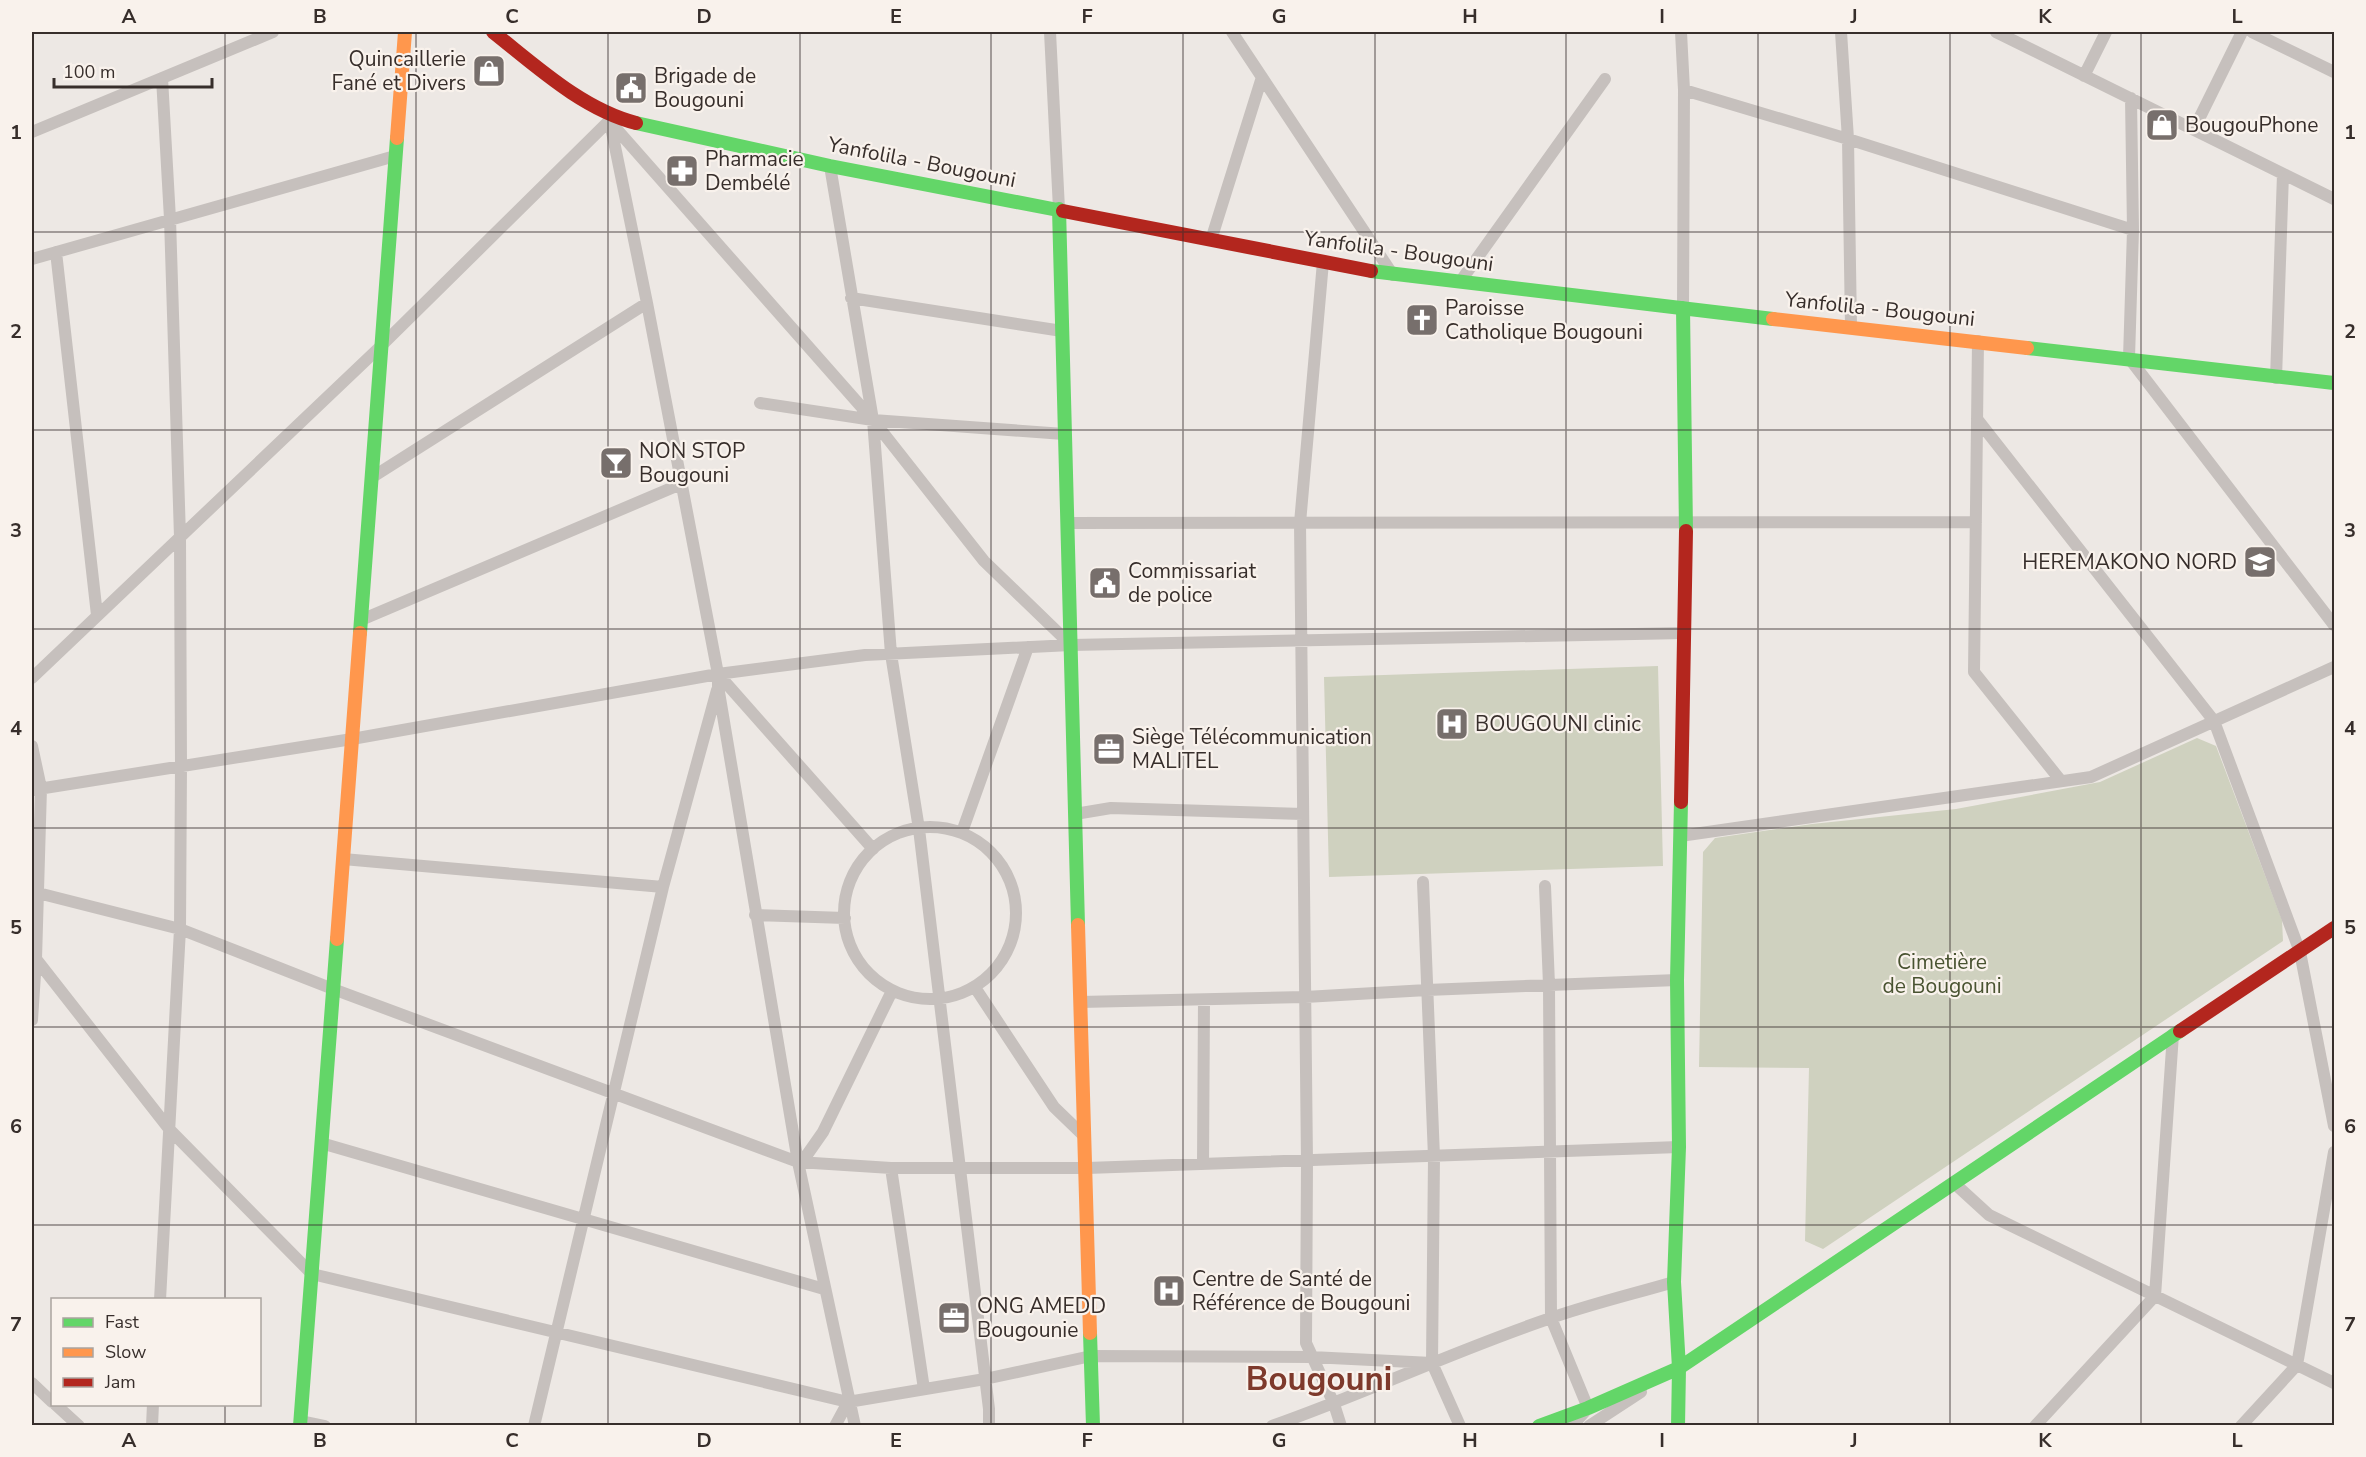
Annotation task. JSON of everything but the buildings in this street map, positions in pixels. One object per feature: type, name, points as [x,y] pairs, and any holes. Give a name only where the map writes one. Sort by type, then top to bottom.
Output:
[{"type":"street","points":[[32,132],[273,32]]},
{"type":"street","points":[[325,1425],[300,1423],[405,32]]},
{"type":"street","name":"Yanfolila - Bougouni","points":[[493,32],[558,83],[612,119],[830,166],[1323,262],[1392,275],[2334,383]]},
{"type":"street","points":[[1050,32],[1059,209],[1093,1425]]},
{"type":"street","points":[[1232,32],[1392,275]]},
{"type":"street","points":[[1678,1425],[1679,1368],[1674,1282],[1679,1147],[1677,980],[1686,522],[1683,308],[1684,90],[1681,32]]},
{"type":"street","points":[[1841,32],[1848,139],[1851,327]]},
{"type":"street","points":[[1996,32],[2334,199]]},
{"type":"street","points":[[2085,75],[2106,32]]},
{"type":"street","points":[[2194,129],[2242,32]]},
{"type":"street","points":[[2252,32],[2334,72]]},
{"type":"street","points":[[1211,240],[1262,77]]},
{"type":"street","points":[[160,1298],[180,929],[181,766],[180,537],[170,219],[162,78]]},
{"type":"street","points":[[1460,282],[1605,79]]},
{"type":"street","points":[[1684,90],[1848,139],[2133,230]]},
{"type":"street","points":[[2131,98],[2133,230],[2129,358],[2334,625]]},
{"type":"street","points":[[612,119],[718,680],[755,915],[800,1162],[824,1288],[855,1425]]},
{"type":"street","points":[[32,678],[381,346],[612,119]]},
{"type":"street","points":[[612,119],[873,420],[984,561],[1071,645]]},
{"type":"street","points":[[32,259],[395,156]]},
{"type":"street","points":[[830,166],[850,298],[873,420],[891,654],[919,829],[989,1425]]},
{"type":"street","points":[[2276,378],[2283,174]]},
{"type":"street","points":[[56,252],[97,615]]},
{"type":"street","points":[[1323,262],[1300,523],[1307,1162],[1306,1343],[1334,1404],[1341,1425]]},
{"type":"street","points":[[850,298],[1062,331]]},
{"type":"street","points":[[371,478],[647,303]]},
{"type":"street","points":[[1978,341],[1974,672],[2061,781]]},
{"type":"street","points":[[760,403],[873,420],[1064,434]]},
{"type":"street","points":[[1977,419],[2214,721],[2300,952],[2334,1126]]},
{"type":"street","points":[[361,620],[681,484]]},
{"type":"street","points":[[1067,523],[1976,522]]},
{"type":"street","points":[[36,789],[865,655],[1071,645],[1684,633]]},
{"type":"street","points":[[962,832],[1028,647]]},
{"type":"street","points":[[1680,836],[2091,777],[2334,667]]},
{"type":"street","points":[[718,680],[873,849]]},
{"type":"street","points":[[534,1425],[663,887],[718,680]]},
{"type":"street","points":[[32,746],[36,789],[34,893],[36,959],[32,1020]]},
{"type":"street","points":[[1075,814],[1112,808],[1303,814]]},
{"type":"street","points":[[936,826],[962,832],[986,847],[1004,868],[1017,906],[1010,947],[992,973],[976,989],[948,998],[912,998],[887,989],[863,969],[847,939],[846,893],[858,866],[873,849],[898,833],[936,826]]},
{"type":"street","points":[[343,859],[663,887]]},
{"type":"street","points":[[1423,882],[1434,1157],[1432,1363],[1460,1425]]},
{"type":"street","points":[[1545,886],[1549,985],[1551,1318],[1588,1408]]},
{"type":"street","points":[[34,893],[180,929],[333,989],[800,1162],[891,1168],[1087,1168],[1307,1162],[1679,1147]]},
{"type":"street","points":[[755,915],[845,918]]},
{"type":"street","points":[[1589,1425],[1679,1368],[2334,928]]},
{"type":"street","points":[[36,959],[170,1130],[312,1274],[848,1402],[985,1378],[1091,1356],[1311,1357],[1432,1363]]},
{"type":"street","points":[[1080,1002],[1305,997],[1677,980]]},
{"type":"street","points":[[976,989],[1054,1107],[1084,1136]]},
{"type":"street","points":[[800,1162],[823,1132],[892,991]]},
{"type":"street","points":[[1203,1164],[1204,1000]]},
{"type":"street","points":[[2035,1425],[2155,1296],[2173,1034]]},
{"type":"street","points":[[321,1143],[824,1288]]},
{"type":"street","points":[[2241,1425],[2297,1365],[2334,1152]]},
{"type":"street","points":[[891,1168],[924,1389]]},
{"type":"street","points":[[1954,1183],[1989,1215],[2334,1383]]},
{"type":"street","points":[[1272,1425],[1334,1404],[1432,1363],[1551,1318],[1674,1282]]},
{"type":"street","points":[[1539,1425],[1588,1408],[1679,1368]]},
{"type":"street","points":[[32,1383],[51,1400]]},
{"type":"street","points":[[835,1425],[848,1402]]},
{"type":"street","points":[[57,1406],[79,1425]]},
{"type":"street","points":[[152,1425],[153,1406]]},
{"type":"street","points":[[1572,1425],[1588,1408]]},
{"type":"green space","points":[[1658,666],[1663,866],[1329,877],[1324,677]]},
{"type":"green space","name":"Cimetière de Bougouni","points":[[2197,738],[2216,746],[2282,920],[2283,941],[1823,1249],[1805,1241],[1809,1068],[1699,1067],[1703,852],[1715,838],[1812,824],[1956,809],[2100,782]]},
{"type":"traffic: fast","points":[[636,123],[830,166],[1063,211]]},
{"type":"traffic: fast","points":[[360,633],[397,138]]},
{"type":"traffic: fast","points":[[1059,209],[1078,925]]},
{"type":"traffic: fast","points":[[1371,271],[1773,319]]},
{"type":"traffic: fast","points":[[1683,308],[1686,531]]},
{"type":"traffic: fast","points":[[2027,348],[2334,383]]},
{"type":"traffic: fast","points":[[1678,1426],[1679,1368],[1674,1282],[1679,1147],[1677,980],[1681,802]]},
{"type":"traffic: fast","points":[[300,1426],[337,939]]},
{"type":"traffic: fast","points":[[1539,1426],[1588,1408],[1679,1368],[2180,1031]]},
{"type":"traffic: fast","points":[[1090,1333],[1093,1426]]},
{"type":"traffic: slow","points":[[397,138],[405,32]]},
{"type":"traffic: slow","points":[[1773,319],[2027,348]]},
{"type":"traffic: slow","points":[[337,939],[360,633]]},
{"type":"traffic: slow","points":[[1078,925],[1090,1333]]},
{"type":"traffic: jam","points":[[493,32],[578,97],[597,108],[636,123]]},
{"type":"traffic: jam","points":[[1063,211],[1371,271]]},
{"type":"traffic: jam","points":[[1681,802],[1686,531]]},
{"type":"traffic: jam","points":[[2180,1031],[2334,928]]},
{"type":"place","name":"Quincaillerie Fané et Divers","points":[[489,71]]},
{"type":"place","name":"Brigade de Bougouni","points":[[631,88]]},
{"type":"place","name":"BougouPhone","points":[[2162,125]]},
{"type":"place","name":"Pharmacie Dembélé","points":[[682,171]]},
{"type":"place","name":"Paroisse Catholique Bougouni","points":[[1422,320]]},
{"type":"place","name":"NON STOP Bougouni","points":[[616,463]]},
{"type":"place","name":"HEREMAKONO NORD","points":[[2260,562]]},
{"type":"place","name":"Commissariat de police","points":[[1105,583]]},
{"type":"place","name":"BOUGOUNI clinic","points":[[1452,724]]},
{"type":"place","name":"Siège Télécommunication MALITEL","points":[[1109,749]]},
{"type":"place","name":"Centre de Santé de Référence de Bougouni","points":[[1169,1291]]},
{"type":"place","name":"ONG AMEDD Bougounie","points":[[954,1318]]},
{"type":"district","name":"Bougouni","points":[[1319,1379]]}]
